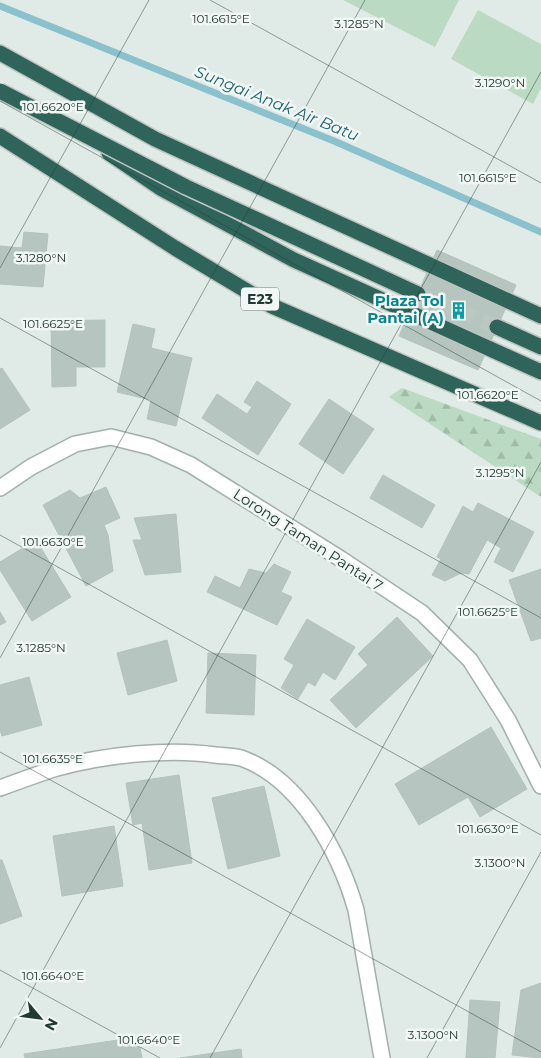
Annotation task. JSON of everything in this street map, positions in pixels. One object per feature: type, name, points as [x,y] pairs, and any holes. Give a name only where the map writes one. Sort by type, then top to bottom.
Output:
[{"type":"highway","points":[[0,53],[155,139],[541,316]]},
{"type":"highway","points":[[0,85],[78,132],[162,189],[294,260],[541,372]]},
{"type":"highway","points":[[0,91],[186,187],[418,294]]},
{"type":"highway","name":"E23","points":[[0,136],[175,248],[272,306],[541,423]]},
{"type":"highway","points":[[497,327],[541,347]]},
{"type":"street","name":"Lorong Taman Pantai 7","points":[[0,488],[31,467],[75,444],[111,437],[151,447],[191,465],[341,559],[422,613],[470,660],[508,720],[541,786]]},
{"type":"street","points":[[0,788],[58,768],[127,754],[195,752],[241,758],[261,768],[283,783],[306,809],[332,847],[349,887],[356,910],[382,1058]]},
{"type":"green space","points":[[343,0],[459,0],[435,47]]},
{"type":"green space","points":[[478,10],[541,44],[541,88],[533,104],[451,59]]},
{"type":"green space","points":[[402,388],[541,439],[541,497],[389,397]]},
{"type":"building","points":[[24,232],[48,234],[43,287],[0,284],[0,246],[22,248]]},
{"type":"building","name":"Plaza Tol Pantai (A)","points":[[437,250],[516,285],[478,370],[399,336]]},
{"type":"building","points":[[105,320],[105,367],[76,367],[76,386],[52,387],[51,321]]},
{"type":"building","points":[[133,324],[155,329],[151,348],[192,358],[176,426],[147,419],[151,400],[117,392]]},
{"type":"building","points":[[2,368],[30,410],[0,429],[0,369]]},
{"type":"building","points":[[257,381],[291,404],[258,455],[202,418],[217,394],[247,414],[252,407],[244,402]]},
{"type":"building","points":[[329,399],[374,429],[343,474],[299,444]]},
{"type":"building","points":[[383,475],[435,505],[422,528],[370,498]]},
{"type":"building","points":[[106,487],[120,518],[104,525],[108,535],[113,571],[86,586],[43,505],[70,490],[80,498]]},
{"type":"building","points":[[478,503],[534,532],[513,572],[494,562],[501,548],[487,540],[469,574],[461,573],[445,581],[432,575],[441,559],[437,557],[463,506],[473,512]]},
{"type":"building","points":[[176,514],[181,572],[145,575],[133,540],[142,540],[134,518]]},
{"type":"building","points":[[36,540],[71,597],[32,621],[0,570],[0,562]]},
{"type":"building","points":[[274,564],[291,572],[281,592],[292,597],[277,625],[207,592],[215,576],[240,588],[249,569],[266,573]]},
{"type":"building","points":[[541,569],[541,638],[531,641],[509,580]]},
{"type":"building","points":[[0,612],[6,622],[0,625]]},
{"type":"building","points":[[397,617],[433,656],[356,728],[330,700],[368,665],[358,654]]},
{"type":"building","points":[[307,619],[355,647],[335,680],[323,672],[315,686],[308,682],[298,699],[281,688],[294,665],[284,659]]},
{"type":"building","points":[[167,640],[177,681],[128,695],[117,653]]},
{"type":"building","points":[[208,653],[256,655],[254,715],[206,713]]},
{"type":"building","points":[[29,677],[42,725],[2,736],[0,730],[0,685]]},
{"type":"building","points":[[491,727],[527,789],[480,817],[468,797],[419,825],[395,784]]},
{"type":"building","points":[[179,775],[192,863],[149,870],[142,823],[133,825],[126,783]]},
{"type":"building","points":[[264,786],[280,856],[228,869],[212,798]]},
{"type":"building","points":[[114,826],[123,886],[62,896],[53,836]]},
{"type":"building","points":[[0,860],[2,860],[22,916],[0,924]]},
{"type":"building","points":[[541,983],[541,1058],[512,1055],[521,990]]},
{"type":"building","points":[[470,1000],[500,1002],[495,1058],[466,1058]]},
{"type":"building","points":[[138,1037],[142,1058],[25,1058],[24,1054]]},
{"type":"building","points":[[241,1049],[242,1058],[180,1058]]},
{"type":"waterway","name":"Sungai Anak Air Batu","points":[[0,6],[334,141],[541,232]]},
{"type":"tunnel","points":[[418,294],[497,327]]},
{"type":"place","name":"Plaza Tol Pantai (A)","points":[[458,310]]}]
